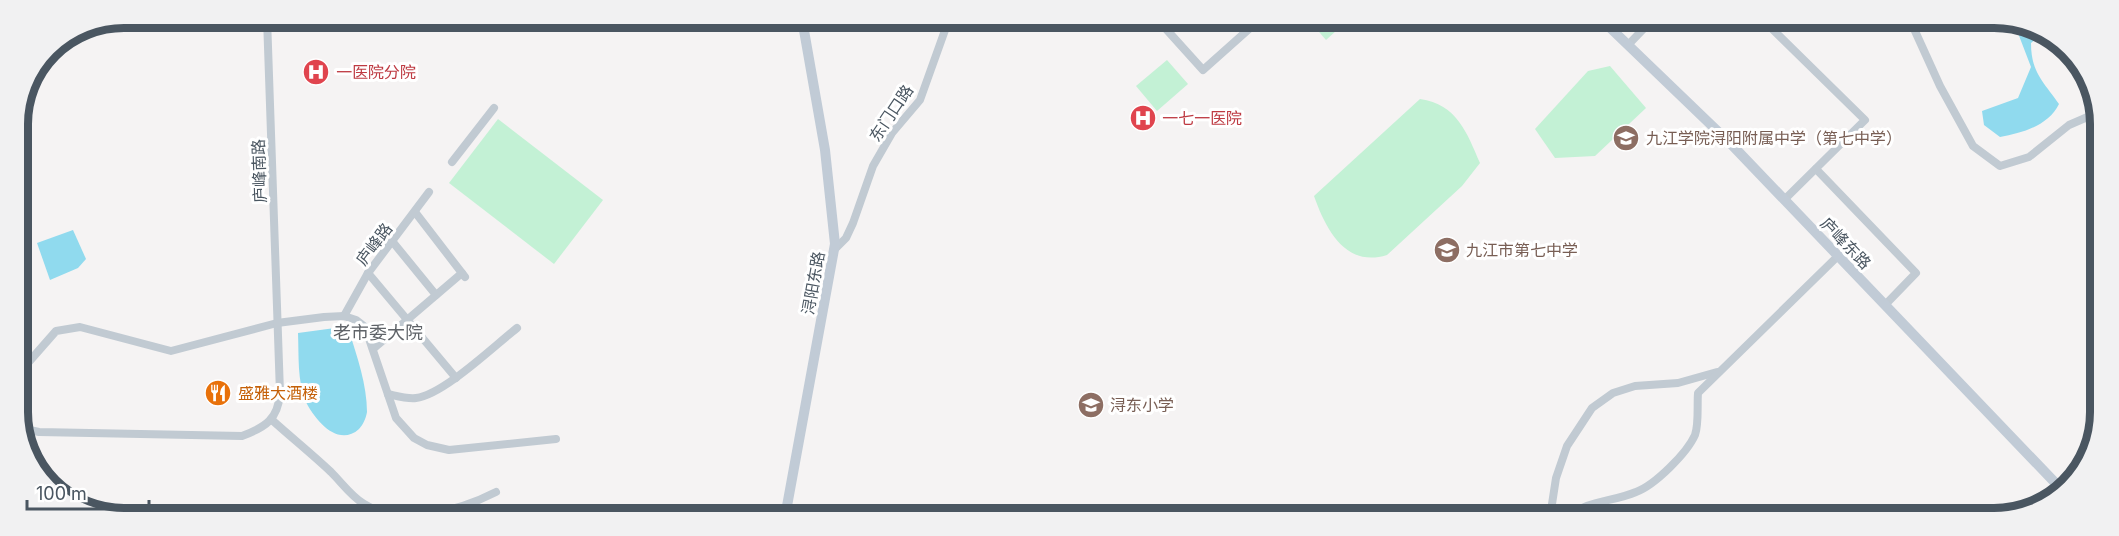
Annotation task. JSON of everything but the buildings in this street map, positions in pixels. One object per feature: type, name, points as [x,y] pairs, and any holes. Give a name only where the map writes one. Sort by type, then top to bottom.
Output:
[{"type":"main road","name":"浔阳东路","points":[[787,508],[834,250],[825,150],[804,29]]},
{"type":"main road","name":"庐峰东路","points":[[1611,29],[1784,200],[2057,485]]},
{"type":"street","name":"庐峰南路","points":[[267,29],[280,393],[279,409],[272,420]]},
{"type":"street","name":"东门口路","points":[[834,250],[846,238],[853,223],[867,190],[873,166],[892,133],[920,100],[945,29]]},
{"type":"street","points":[[1166,29],[1203,70],[1249,29]]},
{"type":"street","points":[[1628,45],[1643,29]]},
{"type":"street","points":[[1772,29],[1865,120],[1784,200]]},
{"type":"street","points":[[1914,29],[1940,86],[1973,146],[2000,166],[2029,157],[2069,125],[2090,116]]},
{"type":"street","points":[[452,162],[494,108]]},
{"type":"street","points":[[1816,169],[1916,273],[1885,305]]},
{"type":"street","name":"庐峰路","points":[[344,316],[368,273],[429,192]]},
{"type":"street","points":[[373,349],[463,275],[415,212]]},
{"type":"street","points":[[392,242],[436,295]]},
{"type":"street","points":[[1585,507],[1593,503],[1638,492],[1667,469],[1683,452],[1695,433],[1698,393],[1838,256]]},
{"type":"street","points":[[368,273],[456,378]]},
{"type":"street","points":[[29,362],[56,331],[80,327],[171,351],[278,323],[344,316],[360,322],[373,349],[396,418],[414,438],[438,449],[556,440]]},
{"type":"street","points":[[388,394],[417,398],[456,378],[517,328]]},
{"type":"street","points":[[1552,507],[1556,478],[1567,446],[1592,408],[1613,393],[1635,386],[1678,383],[1719,372]]},
{"type":"street","points":[[30,430],[242,436],[259,430],[272,420],[331,472],[354,497],[373,508]]},
{"type":"street","points":[[461,508],[496,492]]},
{"type":"green space","points":[[1317,29],[1338,29],[1326,40]]},
{"type":"green space","points":[[1167,60],[1188,84],[1157,111],[1136,86]]},
{"type":"green space","points":[[1610,66],[1646,108],[1595,156],[1555,158],[1535,129],[1588,71]]},
{"type":"green space","points":[[1420,99],[1433,102],[1452,114],[1465,131],[1480,163],[1462,186],[1387,255],[1373,258],[1360,256],[1349,251],[1332,233],[1314,196]]},
{"type":"green space","points":[[498,119],[603,200],[554,264],[449,183]]},
{"type":"water","points":[[2017,31],[2037,38],[2031,43],[2033,62],[2039,76],[2059,104],[2042,123],[2018,133],[2000,137],[1984,125],[1982,111],[2018,98],[2031,67]]},
{"type":"water","points":[[73,230],[86,259],[78,268],[50,280],[37,243]]},
{"type":"water","points":[[335,328],[349,331],[361,371],[367,402],[367,412],[362,425],[351,434],[343,435],[335,434],[328,429],[310,409],[303,394],[299,368],[298,333]]},
{"type":"place","name":"一医院分院","points":[[316,72]]},
{"type":"place","name":"一七一医院","points":[[1143,118]]},
{"type":"place","name":"九江学院浔阳附属中学（第七中学）","points":[[1626,138]]},
{"type":"place","name":"九江市第七中学","points":[[1447,250]]},
{"type":"place","name":"盛雅大酒楼","points":[[218,393]]},
{"type":"place","name":"浔东小学","points":[[1091,405]]},
{"type":"district","name":"老市委大院","points":[[378,332]]}]
